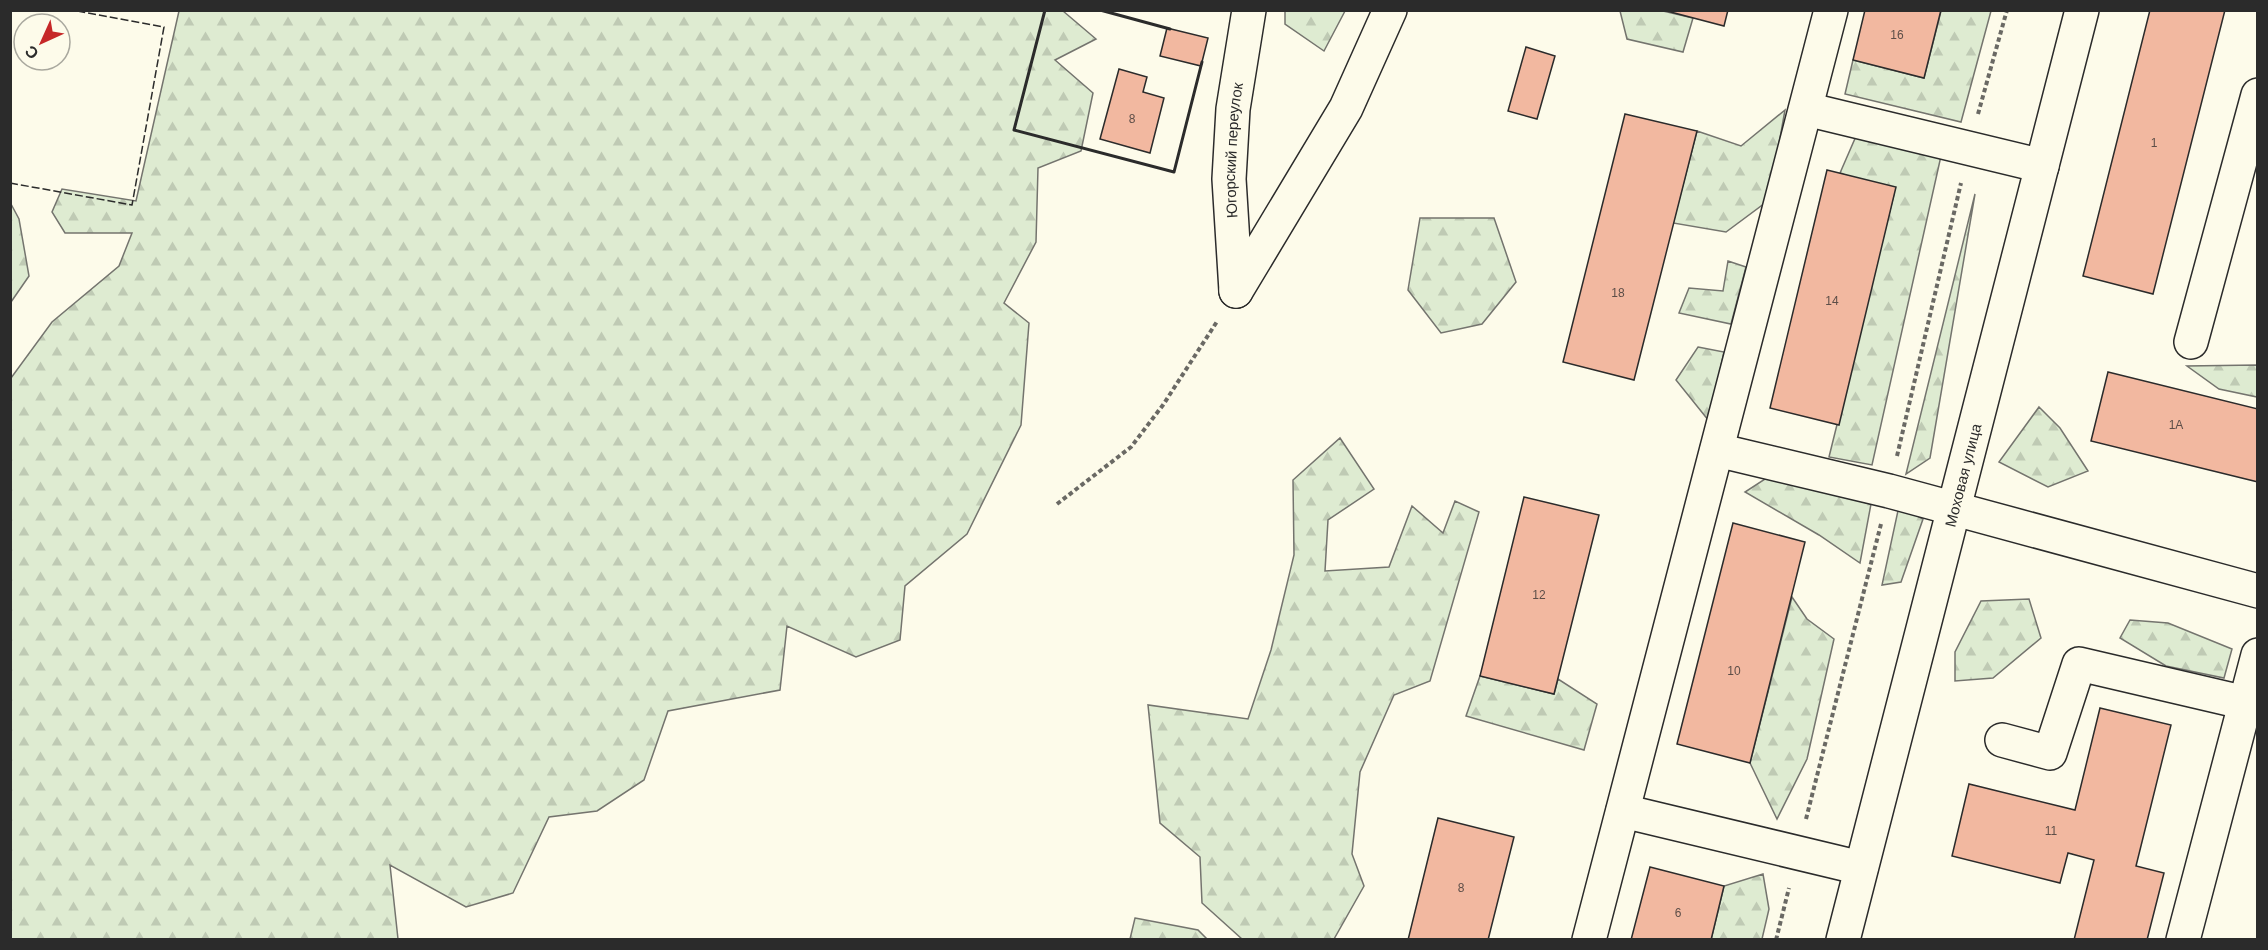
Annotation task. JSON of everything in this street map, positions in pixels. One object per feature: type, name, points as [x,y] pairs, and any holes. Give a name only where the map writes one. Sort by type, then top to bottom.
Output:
[{"type":"street","name":"Югорский переулок","points":[[1236,291],[1229,179],[1233,109],[1249,10]]},
{"type":"street","points":[[1236,291],[1346,108],[1390,10]]},
{"type":"street","points":[[1589,939],[1831,10]]},
{"type":"street","name":"Моховая улица","points":[[1843,939],[2082,10]]},
{"type":"street","points":[[2191,342],[2258,94]]},
{"type":"street","points":[[1806,109],[2042,166]]},
{"type":"street","points":[[1717,450],[1954,509],[2258,591]]},
{"type":"street","points":[[2183,939],[2258,655]]},
{"type":"street","points":[[2002,740],[2050,753],[2079,664],[2246,703]]},
{"type":"street","points":[[1623,811],[1861,868]]},
{"type":"path","points":[[1057,504],[1131,447],[1163,405],[1236,291]]},
{"type":"green space","points":[[1285,10],[1345,11],[1324,51],[1285,24]]},
{"type":"green space","points":[[179,11],[1063,11],[1096,39],[1055,60],[1093,93],[1081,151],[1038,168],[1036,242],[1004,303],[1029,323],[1021,425],[967,534],[905,586],[900,640],[856,657],[787,626],[780,690],[668,711],[644,780],[597,811],[549,817],[513,893],[466,907],[390,865],[398,939],[11,939],[11,378],[52,322],[119,266],[132,233],[65,233],[52,212],[62,189],[136,201]]},
{"type":"green space","points":[[1620,11],[1663,11],[1693,18],[1683,52],[1627,39]]},
{"type":"green space","points":[[1941,11],[1991,11],[1961,122],[1845,94],[1853,60],[1924,78]]},
{"type":"green space","points":[[1785,110],[1769,200],[1726,232],[1673,223],[1697,131],[1741,146]]},
{"type":"green space","points":[[1857,134],[1941,156],[1872,465],[1829,457],[1894,194],[1840,173]]},
{"type":"green space","points":[[1975,194],[1930,458],[1906,474]]},
{"type":"green space","points":[[11,204],[19,219],[29,276],[11,302]]},
{"type":"green space","points":[[1420,218],[1494,218],[1516,282],[1482,324],[1441,333],[1408,290]]},
{"type":"green space","points":[[1728,261],[1746,267],[1731,324],[1679,313],[1689,288],[1723,291]]},
{"type":"green space","points":[[1698,347],[1724,352],[1709,421],[1676,380]]},
{"type":"green space","points":[[2257,365],[2257,397],[2219,389],[2187,366]]},
{"type":"green space","points":[[2039,407],[2060,428],[2088,471],[2048,487],[1999,462]]},
{"type":"green space","points":[[1340,438],[1374,489],[1328,520],[1325,571],[1389,567],[1412,506],[1443,533],[1455,501],[1479,512],[1430,681],[1394,695],[1360,772],[1352,854],[1364,886],[1334,939],[1242,939],[1202,903],[1200,857],[1160,823],[1148,705],[1248,719],[1271,650],[1294,555],[1293,480]]},
{"type":"green space","points":[[1768,477],[1871,504],[1860,563],[1819,535],[1745,492]]},
{"type":"green space","points":[[1899,506],[1923,519],[1901,582],[1882,585]]},
{"type":"green space","points":[[1792,597],[1807,619],[1834,639],[1807,759],[1777,819],[1750,763]]},
{"type":"green space","points":[[2029,599],[2041,638],[1993,678],[1955,681],[1955,652],[1981,601]]},
{"type":"green space","points":[[2130,620],[2168,623],[2232,649],[2224,678],[2166,666],[2120,638]]},
{"type":"green space","points":[[1480,676],[1554,694],[1558,679],[1597,704],[1584,750],[1466,716]]},
{"type":"green space","points":[[1763,874],[1769,909],[1762,939],[1711,940],[1724,886]]},
{"type":"green space","points":[[1135,918],[1198,930],[1207,939],[1130,939]]},
{"type":"building","points":[[1663,10],[1728,10],[1724,26]]},
{"type":"building","points":[[1865,10],[1941,10],[1924,78],[1853,60]]},
{"type":"building","points":[[2150,10],[2225,10],[2153,294],[2083,276]]},
{"type":"building","points":[[1167,28],[1208,38],[1201,66],[1160,56]]},
{"type":"building","points":[[1526,47],[1555,56],[1537,119],[1508,111]]},
{"type":"building","points":[[1119,69],[1147,77],[1143,92],[1164,98],[1150,153],[1100,139]]},
{"type":"building","points":[[1625,114],[1697,131],[1634,380],[1563,362]]},
{"type":"building","points":[[1827,170],[1896,187],[1839,425],[1770,408]]},
{"type":"building","points":[[2108,372],[2258,409],[2258,482],[2091,441]]},
{"type":"building","points":[[1524,497],[1599,515],[1554,694],[1480,676]]},
{"type":"building","points":[[1733,523],[1805,542],[1750,763],[1677,744]]},
{"type":"building","points":[[2100,708],[2171,725],[2136,866],[2164,873],[2147,940],[2074,940],[2094,860],[2068,853],[2060,883],[1952,856],[1969,784],[2075,810]]},
{"type":"building","points":[[1438,818],[1514,837],[1488,940],[1408,940]]},
{"type":"building","points":[[1650,867],[1724,886],[1711,940],[1631,940]]},
{"type":"fence","points":[[10,183],[132,205],[164,27],[72,10]]},
{"type":"wall","points":[[1045,10],[1014,130],[1174,172],[1202,62]]},
{"type":"wall","points":[[1100,10],[1170,29]]}]
